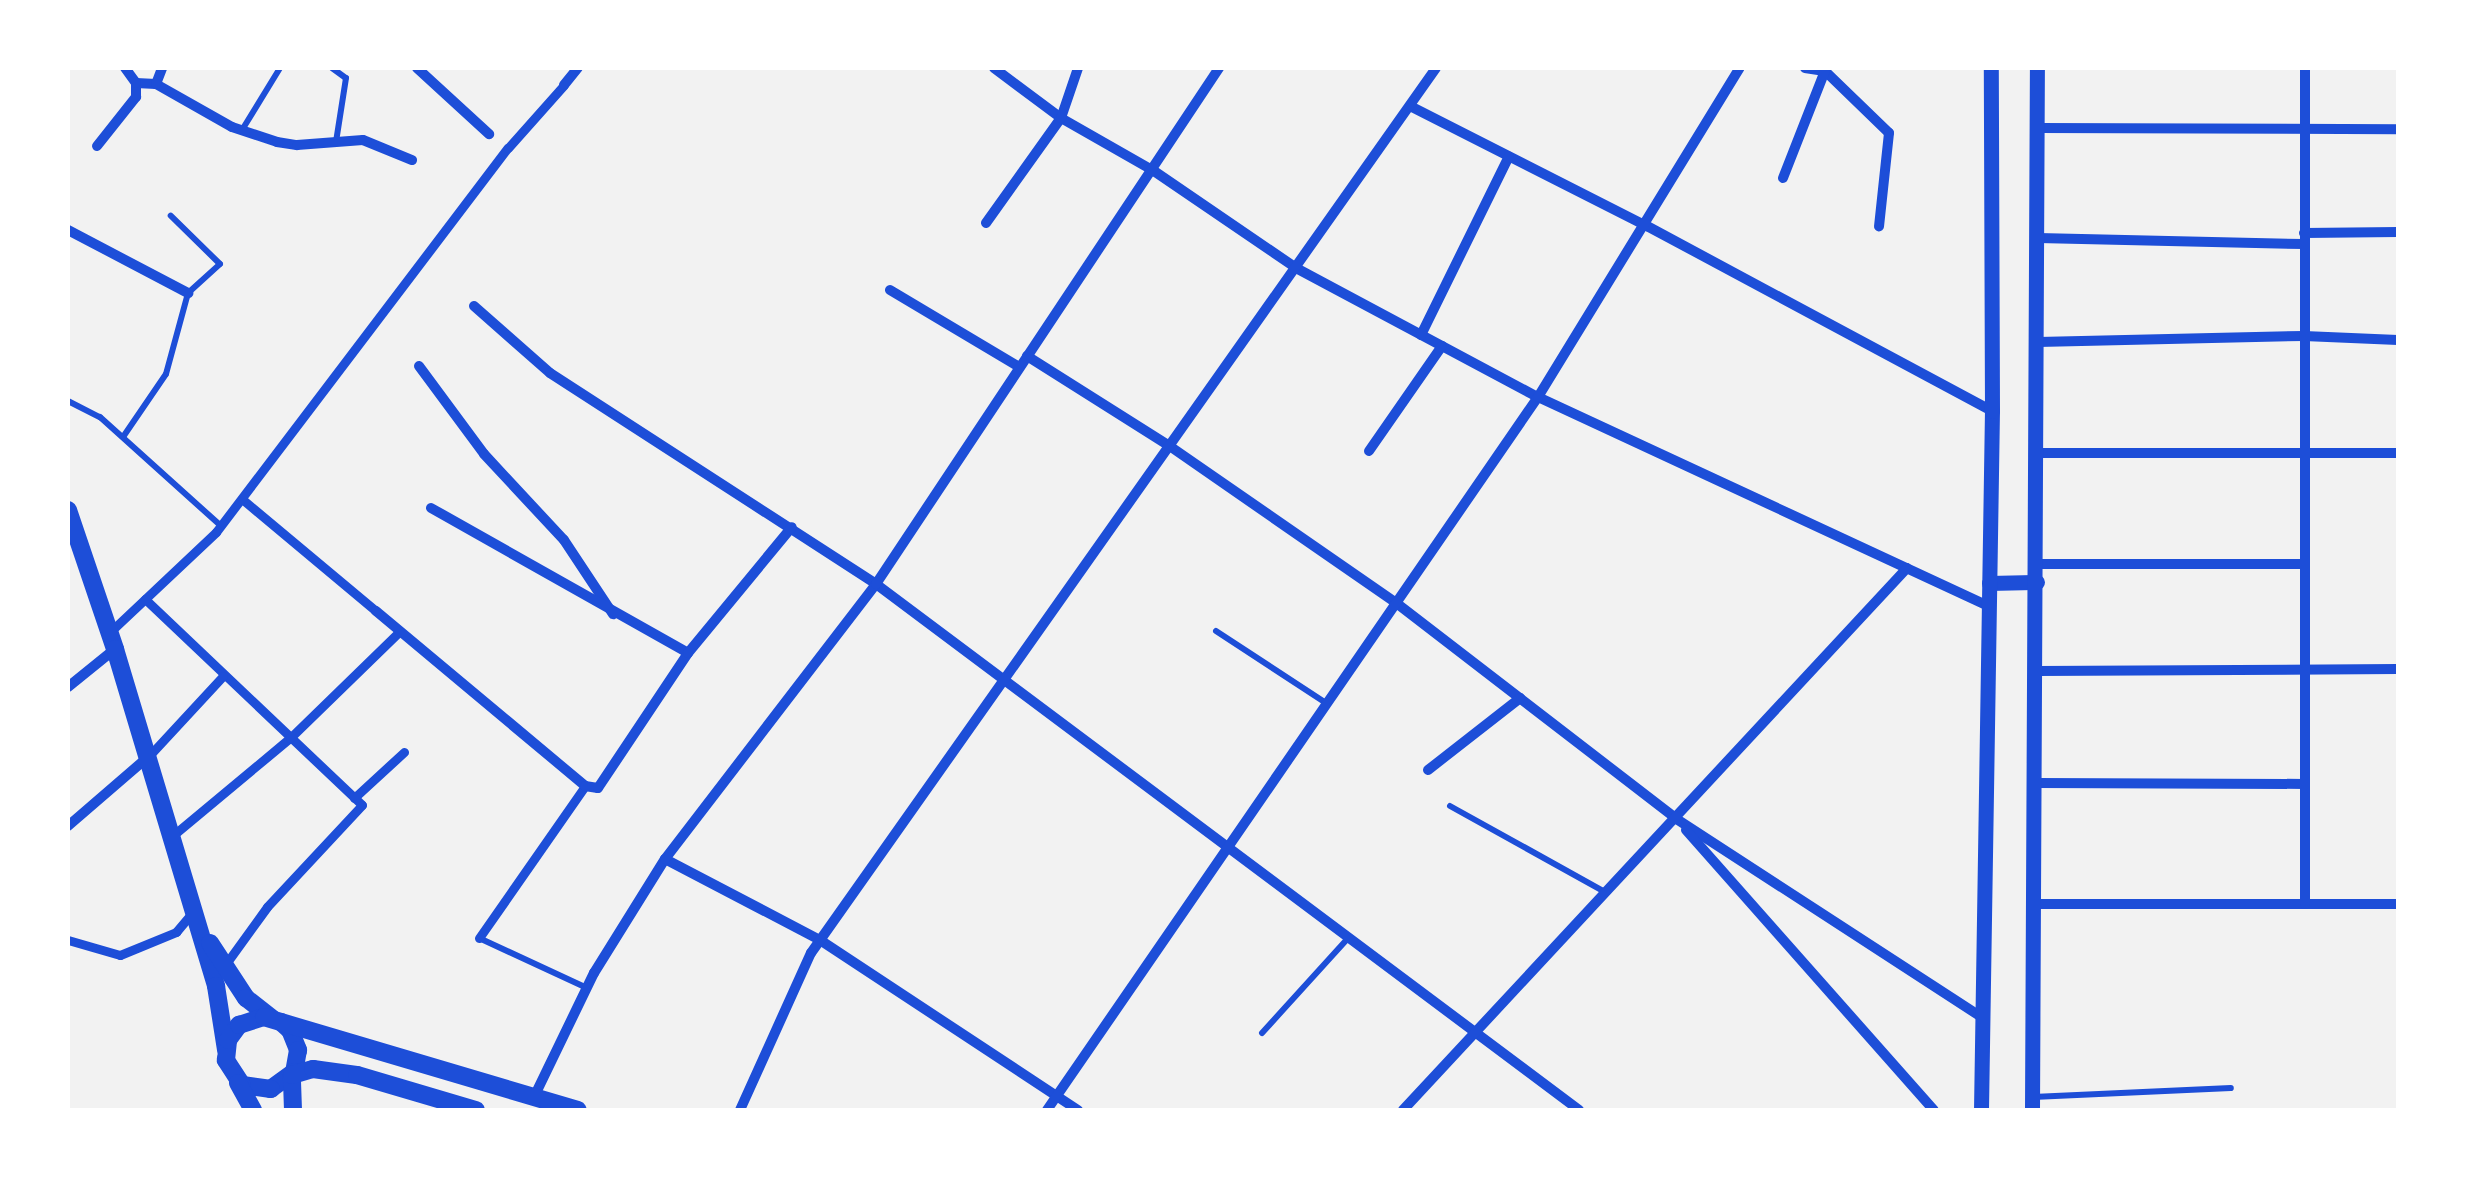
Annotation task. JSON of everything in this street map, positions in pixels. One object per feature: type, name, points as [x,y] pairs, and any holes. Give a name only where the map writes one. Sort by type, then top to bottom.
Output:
[{"type":"main road","points":[[68,510],[112,640],[221,1006],[226,1050],[235,1078],[253,1110]]},
{"type":"main road","points":[[193,912],[246,998],[290,1030],[298,1050],[292,1075],[293,1110]]},
{"type":"main road","points":[[226,1050],[239,1025],[255,1017],[277,1020],[578,1110]]},
{"type":"main road","points":[[235,1078],[262,1090],[313,1068],[334,1070],[476,1110]]},
{"type":"street","points":[[98,146],[136,96],[136,83],[124,68]]},
{"type":"street","points":[[156,84],[162,68]]},
{"type":"street","points":[[417,68],[488,134]]},
{"type":"street","points":[[68,687],[145,599],[221,526],[497,162],[578,68]]},
{"type":"street","points":[[994,68],[1061,118],[1154,171],[1296,268],[1538,398],[1989,606]]},
{"type":"street","points":[[986,223],[1061,118],[1078,68]]},
{"type":"street","points":[[534,1098],[587,988],[665,860],[876,584],[1219,68]]},
{"type":"street","points":[[740,1110],[820,940],[1007,682],[1436,68]]},
{"type":"street","points":[[1046,1110],[1538,398],[1740,68]]},
{"type":"street","points":[[1805,68],[1825,71],[1889,133],[1879,226]]},
{"type":"street","points":[[1981,1110],[1992,411],[1991,68]]},
{"type":"street","points":[[2033,1104],[2037,904],[2037,68]]},
{"type":"street","points":[[2305,904],[2306,68]]},
{"type":"street","points":[[1784,178],[1825,71]]},
{"type":"street","points":[[136,83],[156,84],[242,130],[297,145],[363,140],[412,160]]},
{"type":"street","points":[[1410,106],[1646,226],[1992,411]]},
{"type":"street","points":[[2038,128],[2398,129]]},
{"type":"street","points":[[1421,335],[1509,156]]},
{"type":"street","points":[[68,230],[188,294]]},
{"type":"street","points":[[2038,238],[2304,238],[2398,232]]},
{"type":"street","points":[[890,290],[1018,367]]},
{"type":"street","points":[[474,306],[550,372],[876,584],[1579,1110]]},
{"type":"street","points":[[2038,342],[2304,336],[2398,340]]},
{"type":"street","points":[[1369,451],[1442,346]]},
{"type":"street","points":[[1026,356],[1170,448],[1396,602],[1675,818],[1982,1018]]},
{"type":"street","points":[[419,366],[484,454],[564,540],[613,614]]},
{"type":"street","points":[[2038,454],[2398,453]]},
{"type":"street","points":[[242,499],[586,786],[598,788],[688,653],[792,527]]},
{"type":"street","points":[[431,508],[688,653]]},
{"type":"street","points":[[2038,564],[2304,564]]},
{"type":"street","points":[[1403,1110],[1478,1034],[1907,568]]},
{"type":"street","points":[[1989,583],[2038,582]]},
{"type":"street","points":[[145,599],[362,805],[267,907],[224,967]]},
{"type":"street","points":[[171,837],[290,738],[400,631]]},
{"type":"street","points":[[2037,671],[2398,669]]},
{"type":"street","points":[[68,826],[148,757],[223,676]]},
{"type":"street","points":[[1428,770],[1520,698]]},
{"type":"street","points":[[354,798],[404,752]]},
{"type":"street","points":[[2037,783],[2305,784]]},
{"type":"street","points":[[479,938],[586,786]]},
{"type":"street","points":[[1675,818],[1934,1110]]},
{"type":"street","points":[[665,860],[820,940],[1078,1110]]},
{"type":"street","points":[[2037,904],[2398,904]]},
{"type":"street","points":[[68,940],[120,955],[176,932],[193,912]]},
{"type":"lane","points":[[242,130],[280,68]]},
{"type":"lane","points":[[332,68],[346,78],[336,142]]},
{"type":"lane","points":[[123,438],[166,374],[188,294],[220,264],[170,216]]},
{"type":"lane","points":[[68,401],[100,417],[221,526]]},
{"type":"lane","points":[[1216,631],[1326,703]]},
{"type":"lane","points":[[1450,806],[1607,892]]},
{"type":"lane","points":[[479,938],[587,988]]},
{"type":"lane","points":[[1262,1033],[1348,938]]},
{"type":"lane","points":[[2033,1104],[2232,1088]]}]
